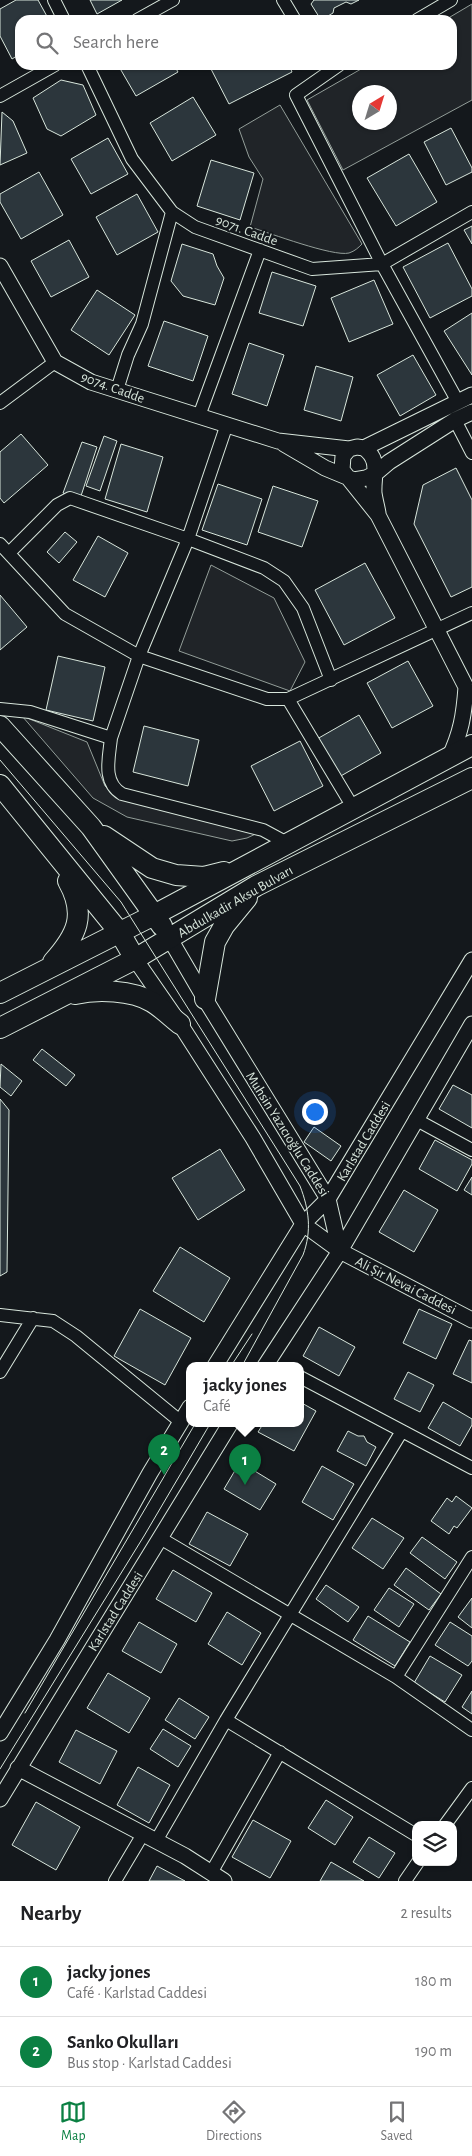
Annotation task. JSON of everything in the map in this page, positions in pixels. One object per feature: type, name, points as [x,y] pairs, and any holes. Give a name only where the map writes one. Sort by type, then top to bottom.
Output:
[{"type":"main road","name":"Muhsin Yazıcıoğlu Caddesi","points":[[0,726],[91,827],[170,938]]},
{"type":"main road","name":"Abdulkadir Aksu Bulvarı","points":[[0,993],[154,916],[472,745]]},
{"type":"main road","name":"Abdulkadir Aksu Bulvarı","points":[[0,1028],[135,959],[256,886],[472,778]]},
{"type":"main road","points":[[0,785],[48,847],[120,933],[135,959]]},
{"type":"main road","points":[[91,827],[152,868],[176,875],[204,877],[252,863]]},
{"type":"main road","points":[[47,970],[69,944],[79,908],[74,892],[48,847]]},
{"type":"main road","points":[[205,1000],[215,942],[224,926],[256,886]]},
{"type":"main road","points":[[56,998],[86,991],[107,991],[127,994],[151,1002],[180,1024]]},
{"type":"street","points":[[54,0],[62,15]]},
{"type":"street","points":[[146,15],[173,0]]},
{"type":"street","points":[[283,0],[292,15]]},
{"type":"street","points":[[426,15],[451,0]]},
{"type":"street","points":[[0,96],[46,70]]},
{"type":"street","name":"9071. Cadde","points":[[89,70],[132,159],[172,212],[195,227],[312,269],[382,264],[472,212]]},
{"type":"street","points":[[324,70],[296,95],[382,264],[458,402]]},
{"type":"street","points":[[117,390],[128,355],[142,324],[172,212]]},
{"type":"street","points":[[199,416],[260,250]]},
{"type":"street","points":[[0,266],[55,362],[0,403]]},
{"type":"street","name":"9074. Cadde","points":[[55,362],[91,382],[278,441],[325,468],[354,480],[366,478],[376,473],[389,462],[455,420],[472,412]]},
{"type":"street","points":[[449,758],[460,734],[469,690],[378,515],[347,476],[341,464],[343,456],[472,395]]},
{"type":"street","points":[[455,420],[472,452]]},
{"type":"street","points":[[227,424],[188,539],[139,656],[111,738],[108,768],[109,779],[113,789],[122,794],[263,830],[289,844]]},
{"type":"street","name":"9074. Cadde","points":[[278,441],[357,449]]},
{"type":"street","points":[[357,449],[375,459],[374,492],[378,515]]},
{"type":"street","points":[[331,680],[302,608],[284,581],[264,568],[70,498],[57,505],[5,548],[66,614],[139,656],[267,699],[288,699],[331,680],[472,613]]},
{"type":"street","points":[[288,699],[354,809]]},
{"type":"street","points":[[0,709],[30,712],[111,738]]},
{"type":"street","name":"Muhsin Yazıcıoğlu Caddesi","points":[[170,938],[205,1000],[328,1199],[340,1251]]},
{"type":"street","points":[[135,959],[180,1024],[253,1138],[303,1224],[340,1251]]},
{"type":"street","name":"Karlstad Caddesi","points":[[217,1362],[303,1224],[328,1199],[472,960]]},
{"type":"street","points":[[272,1362],[340,1251],[415,1119],[472,1024]]},
{"type":"street","points":[[415,1119],[472,1150]]},
{"type":"street","name":"Ali Şir Nevai Caddesi","points":[[340,1251],[472,1320]]},
{"type":"street","points":[[0,1315],[53,1321],[76,1336],[181,1422]]},
{"type":"street","points":[[0,1372],[33,1318]]},
{"type":"street","points":[[304,1379],[472,1468]]},
{"type":"street","points":[[0,1733],[57,1640],[150,1473],[186,1414]]},
{"type":"street","name":"Karlstad Caddesi","points":[[0,1798],[228,1427]]},
{"type":"street","points":[[116,1881],[150,1838],[226,1720],[402,1431]]},
{"type":"street","points":[[160,1538],[396,1677],[472,1730]]},
{"type":"street","points":[[396,1677],[472,1557]]},
{"type":"street","points":[[226,1720],[412,1833]]},
{"type":"street","points":[[211,1873],[280,1752]]},
{"type":"street","points":[[18,1768],[150,1838],[224,1881]]},
{"type":"street","points":[[448,1821],[472,1788]]},
{"type":"street","points":[[404,1881],[415,1866]]},
{"type":"shaded area","points":[[472,4],[472,100],[343,170],[307,100],[359,70],[457,70],[457,15],[453,15]]},
{"type":"shaded area","points":[[280,105],[362,244],[349,253],[330,251],[301,244],[250,227],[263,179],[249,157],[239,129]]},
{"type":"shaded area","points":[[211,565],[274,598],[305,662],[290,691],[179,651]]},
{"type":"shaded area","points":[[22,716],[87,742],[105,786],[116,794],[260,832],[247,838],[232,841],[127,817],[93,798]]},
{"type":"building","points":[[16,0],[38,0],[46,15],[15,15],[15,57],[12,59],[0,36],[0,9]]},
{"type":"building","points":[[90,0],[122,0],[97,14]]},
{"type":"building","points":[[314,0],[359,0],[351,4],[346,2],[334,8],[333,13],[330,15],[318,15],[311,4]]},
{"type":"building","points":[[121,70],[177,70],[178,72],[136,96]]},
{"type":"building","points":[[212,70],[291,70],[292,72],[229,104]]},
{"type":"building","points":[[61,80],[83,85],[96,115],[61,136],[47,129],[33,98]]},
{"type":"building","points":[[193,97],[216,135],[172,161],[150,123]]},
{"type":"building","points":[[2,112],[13,121],[27,153],[0,165]]},
{"type":"building","points":[[451,128],[472,168],[472,172],[446,185],[424,142]]},
{"type":"building","points":[[108,138],[128,174],[91,194],[71,159]]},
{"type":"building","points":[[409,154],[437,202],[396,226],[367,178]]},
{"type":"building","points":[[211,160],[254,173],[240,220],[197,206]]},
{"type":"building","points":[[39,172],[63,215],[21,239],[0,202],[0,194]]},
{"type":"building","points":[[137,194],[158,232],[117,255],[96,217]]},
{"type":"building","points":[[472,226],[472,244],[464,230]]},
{"type":"building","points":[[69,240],[89,277],[51,297],[31,261]]},
{"type":"building","points":[[448,243],[472,289],[472,296],[430,318],[403,267]]},
{"type":"building","points":[[182,244],[213,254],[224,278],[215,305],[183,296],[171,281]]},
{"type":"building","points":[[272,272],[316,286],[303,326],[259,313]]},
{"type":"building","points":[[374,280],[393,324],[349,342],[331,298]]},
{"type":"building","points":[[97,290],[135,315],[109,355],[71,330]]},
{"type":"building","points":[[472,313],[472,375],[444,331]]},
{"type":"building","points":[[164,321],[208,336],[193,381],[148,366]]},
{"type":"building","points":[[249,343],[284,355],[267,406],[232,394]]},
{"type":"building","points":[[413,355],[436,395],[400,416],[377,375]]},
{"type":"building","points":[[316,366],[353,377],[341,421],[304,410]]},
{"type":"building","points":[[21,434],[48,465],[4,503],[0,498],[0,452]]},
{"type":"building","points":[[104,436],[117,441],[100,491],[86,486]]},
{"type":"building","points":[[82,442],[97,447],[80,499],[63,493]]},
{"type":"building","points":[[121,444],[163,457],[147,512],[105,499]]},
{"type":"building","points":[[456,468],[472,500],[472,587],[451,597],[414,524],[423,485]]},
{"type":"building","points":[[218,484],[262,499],[247,545],[202,530]]},
{"type":"building","points":[[273,486],[318,501],[302,547],[258,532]]},
{"type":"building","points":[[65,532],[77,542],[59,563],[47,552]]},
{"type":"building","points":[[98,536],[128,553],[105,597],[73,580]]},
{"type":"building","points":[[365,563],[395,618],[344,645],[315,590]]},
{"type":"building","points":[[0,595],[27,627],[0,650]]},
{"type":"building","points":[[58,656],[105,667],[93,721],[46,710]]},
{"type":"building","points":[[408,661],[433,706],[392,728],[367,683]]},
{"type":"building","points":[[359,715],[381,753],[339,777],[317,739]]},
{"type":"building","points":[[144,726],[199,740],[188,786],[133,772]]},
{"type":"building","points":[[300,741],[323,786],[274,811],[251,766]]},
{"type":"building","points":[[42,1049],[75,1075],[66,1086],[33,1060]]},
{"type":"building","points":[[1,1064],[22,1081],[11,1096],[0,1087]]},
{"type":"building","points":[[453,1085],[472,1095],[472,1128],[439,1109]]},
{"type":"building","points":[[0,1099],[9,1110],[7,1272],[0,1276]]},
{"type":"building","points":[[314,1127],[341,1146],[331,1161],[304,1142]]},
{"type":"building","points":[[435,1140],[472,1160],[472,1164],[457,1191],[419,1169]]},
{"type":"building","points":[[220,1149],[245,1190],[198,1220],[172,1178]]},
{"type":"building","points":[[472,1177],[472,1195],[464,1190]]},
{"type":"building","points":[[404,1190],[438,1210],[414,1252],[379,1232]]},
{"type":"building","points":[[180,1247],[230,1278],[204,1322],[153,1291]]},
{"type":"building","points":[[140,1309],[191,1338],[165,1385],[114,1356]]},
{"type":"building","points":[[419,1309],[452,1324],[436,1359],[403,1343]]},
{"type":"building","points":[[319,1327],[355,1347],[339,1376],[303,1356]]},
{"type":"building","points":[[469,1340],[472,1341],[472,1383],[453,1374]]},
{"type":"building","points":[[408,1372],[434,1385],[420,1412],[394,1399]]},
{"type":"building","points":[[443,1402],[472,1419],[472,1425],[460,1446],[428,1428]]},
{"type":"building","points":[[304,1404],[316,1411],[294,1451],[258,1432],[261,1427],[304,1427]]},
{"type":"building","points":[[348,1431],[358,1436],[364,1436],[367,1442],[376,1447],[366,1466],[337,1451]]},
{"type":"building","points":[[240,1462],[276,1484],[260,1510],[224,1489]]},
{"type":"building","points":[[322,1466],[354,1484],[333,1520],[302,1502]]},
{"type":"building","points":[[456,1496],[472,1508],[457,1528],[454,1526],[449,1534],[431,1521],[447,1498],[452,1502]]},
{"type":"building","points":[[207,1512],[248,1534],[230,1566],[189,1544]]},
{"type":"building","points":[[372,1518],[404,1538],[383,1569],[352,1548]]},
{"type":"building","points":[[422,1537],[457,1562],[445,1579],[410,1553]]},
{"type":"building","points":[[406,1568],[441,1594],[429,1610],[394,1585]]},
{"type":"building","points":[[173,1570],[212,1593],[196,1622],[156,1599]]},
{"type":"building","points":[[326,1585],[359,1607],[348,1622],[316,1599]]},
{"type":"building","points":[[389,1588],[414,1604],[399,1627],[374,1610]]},
{"type":"building","points":[[472,1598],[472,1628],[458,1617]]},
{"type":"building","points":[[227,1612],[261,1633],[242,1665],[208,1644]]},
{"type":"building","points":[[368,1616],[410,1642],[395,1666],[353,1640]]},
{"type":"building","points":[[139,1622],[177,1644],[161,1673],[122,1651]]},
{"type":"building","points":[[450,1622],[472,1636],[472,1661],[468,1666],[435,1645]]},
{"type":"building","points":[[430,1656],[462,1675],[445,1702],[414,1683]]},
{"type":"building","points":[[108,1673],[150,1698],[129,1733],[87,1708]]},
{"type":"building","points":[[472,1691],[472,1714],[462,1707]]},
{"type":"building","points":[[179,1698],[209,1717],[195,1739],[165,1720]]},
{"type":"building","points":[[163,1729],[191,1746],[178,1767],[150,1749]]},
{"type":"building","points":[[76,1730],[117,1751],[100,1784],[59,1762]]},
{"type":"building","points":[[138,1767],[170,1785],[149,1823],[117,1805]]},
{"type":"building","points":[[326,1800],[353,1817],[335,1845],[308,1828]]},
{"type":"building","points":[[36,1802],[80,1827],[56,1870],[12,1845]]},
{"type":"building","points":[[253,1820],[291,1841],[270,1878],[232,1857]]},
{"type":"building","points":[[369,1837],[395,1853],[379,1878],[353,1862]]},
{"type":"building","points":[[331,1862],[364,1881],[320,1881]]},
{"type":"building","points":[[157,1866],[185,1881],[149,1881]]},
{"type":"tram line","points":[[0,760],[121,902],[300,1186],[306,1203],[308,1220],[306,1246],[303,1255],[244,1362]]},
{"type":"tram line","points":[[234,1362],[252,1334]]},
{"type":"tram line","points":[[25,1713],[193,1427]]},
{"type":"tram line","points":[[0,1769],[144,1536],[208,1427]]},
{"type":"place","name":"Sanko Okulları","points":[[164,1475]]},
{"type":"place","name":"jacky jones","points":[[245,1485]]}]
